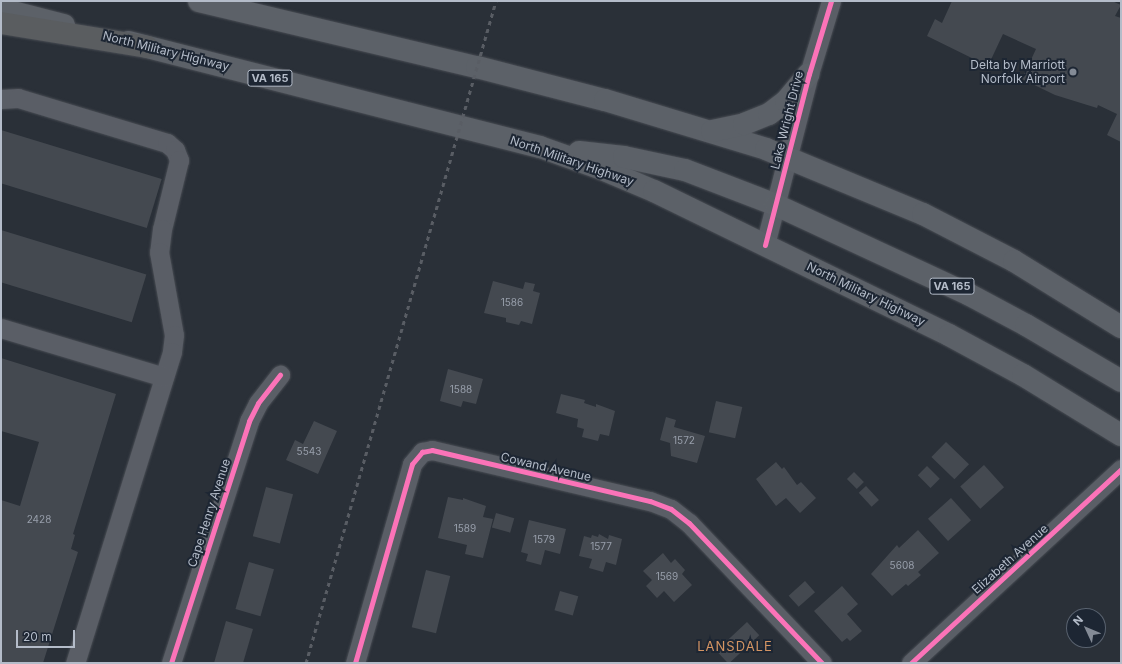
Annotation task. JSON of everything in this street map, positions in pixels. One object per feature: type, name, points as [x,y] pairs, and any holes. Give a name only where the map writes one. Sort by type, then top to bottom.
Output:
[{"type":"highway","points":[[1,23],[147,47]]},
{"type":"main road","points":[[199,1],[243,7],[477,67],[712,131],[788,158],[923,214],[1014,262],[1116,322]]},
{"type":"main road","name":"North Military Highway","points":[[1,9],[540,147],[654,191],[949,335],[1023,375],[1121,434]]},
{"type":"main road","points":[[712,131],[744,124],[769,114],[786,101],[809,74]]},
{"type":"main road","name":"VA 165","points":[[540,147],[624,157],[685,170],[776,205],[968,294],[1026,325],[1121,381]]},
{"type":"street","name":"Lake Wright Drive","points":[[765,245],[809,74],[831,1]]},
{"type":"street","points":[[1,99],[18,98],[167,143],[175,150],[179,160],[178,172],[162,229],[159,252],[174,335],[172,352],[75,663]]},
{"type":"street","points":[[1,328],[164,377]]},
{"type":"street","name":"Cape Henry Avenue","points":[[172,663],[249,421],[258,403],[280,375]]},
{"type":"street","name":"Cowand Avenue","points":[[355,663],[412,464],[422,452],[432,450],[650,500],[671,510],[690,523],[822,663]]},
{"type":"street","name":"Elizabeth Avenue","points":[[911,663],[1121,469]]},
{"type":"building","name":"Delta by Marriott Norfolk Airport","points":[[952,1],[1112,1],[1121,5],[1115,16],[1121,18],[1121,142],[1107,135],[1117,114],[1098,105],[1097,108],[1055,95],[1022,79],[1036,49],[1003,34],[988,66],[927,36],[935,19],[942,23]]},
{"type":"building","points":[[1,130],[162,179],[147,228],[1,183]]},
{"type":"building","points":[[1,230],[146,274],[132,322],[1,282]]},
{"type":"building","points":[[493,281],[523,289],[525,282],[535,284],[533,291],[540,293],[532,324],[521,321],[519,325],[506,322],[506,318],[484,313]]},
{"type":"building","points":[[1,358],[116,394],[73,534],[75,535],[71,549],[78,552],[43,663],[1,663],[1,500],[20,506],[39,442],[1,431]]},
{"type":"building","points":[[448,369],[483,379],[476,404],[463,401],[461,407],[440,401]]},
{"type":"building","points":[[561,394],[585,400],[584,403],[596,407],[596,404],[615,411],[609,436],[600,434],[598,441],[582,437],[584,429],[577,427],[578,419],[556,413]]},
{"type":"building","points":[[716,401],[742,407],[735,438],[709,432]]},
{"type":"building","points":[[666,417],[676,420],[674,427],[705,436],[697,463],[671,456],[670,443],[660,440]]},
{"type":"building","points":[[314,421],[337,431],[318,474],[286,460],[295,440],[303,444]]},
{"type":"building","points":[[946,442],[969,464],[954,479],[931,457]]},
{"type":"building","points":[[776,462],[782,469],[784,467],[797,485],[801,482],[816,498],[800,513],[786,498],[776,506],[756,479]]},
{"type":"building","points":[[984,465],[1004,487],[980,509],[960,486]]},
{"type":"building","points":[[927,466],[940,479],[931,488],[918,475]]},
{"type":"building","points":[[854,472],[864,482],[857,489],[847,479]]},
{"type":"building","points":[[866,486],[879,500],[872,507],[859,493]]},
{"type":"building","points":[[266,487],[293,494],[280,544],[253,536]]},
{"type":"building","points":[[448,497],[463,500],[463,498],[486,506],[483,517],[493,519],[483,558],[465,554],[467,545],[438,538]]},
{"type":"building","points":[[951,498],[971,520],[948,541],[928,519]]},
{"type":"building","points":[[496,513],[514,518],[510,533],[492,527]]},
{"type":"building","points":[[529,520],[566,529],[560,554],[545,550],[541,565],[526,561],[528,554],[521,552]]},
{"type":"building","points":[[918,530],[939,553],[918,572],[921,575],[908,586],[906,584],[892,596],[871,574],[897,545],[899,548]]},
{"type":"building","points":[[599,534],[608,539],[609,535],[622,539],[616,565],[606,562],[603,572],[589,568],[592,559],[579,556],[584,536],[591,538],[592,535],[598,537]]},
{"type":"building","points":[[663,553],[671,563],[675,559],[685,570],[682,574],[692,585],[674,602],[664,591],[657,598],[646,586],[652,580],[643,571]]},
{"type":"building","points":[[249,562],[274,569],[260,616],[235,609]]},
{"type":"building","points":[[426,570],[450,576],[436,633],[412,627]]},
{"type":"building","points":[[805,581],[815,592],[799,607],[789,596]]},
{"type":"building","points":[[842,586],[858,604],[847,614],[862,631],[850,641],[847,638],[842,642],[814,611]]},
{"type":"building","points":[[560,591],[578,596],[573,615],[554,610]]},
{"type":"building","points":[[226,621],[253,629],[243,663],[214,663]]},
{"type":"building","points":[[747,622],[759,635],[729,663],[716,651]]},
{"type":"railway","points":[[306,663],[496,1]]},
{"type":"cycle path","points":[[765,245],[809,74],[831,1]]},
{"type":"cycle path","points":[[171,663],[249,421],[258,403],[280,375]]},
{"type":"cycle path","points":[[355,663],[412,464],[422,452],[432,450],[650,501],[671,509],[689,523],[822,663]]},
{"type":"cycle path","points":[[911,663],[1121,469]]},
{"type":"place","name":"Delta by Marriott Norfolk Airport","points":[[1073,72]]},
{"type":"district","name":"LANSDALE","points":[[735,646]]}]
